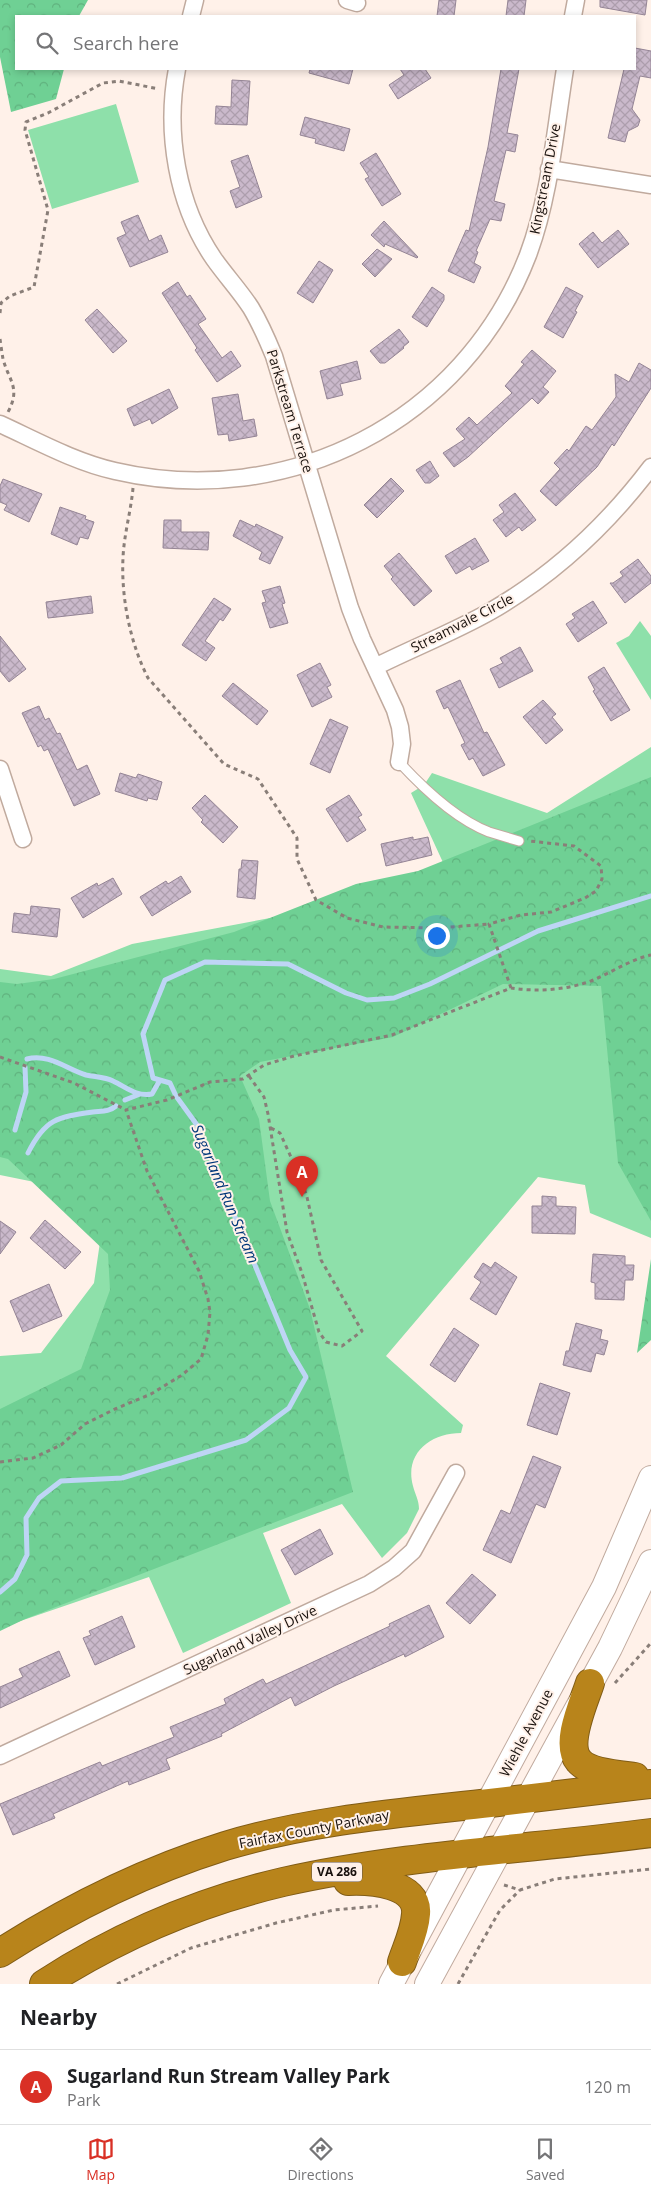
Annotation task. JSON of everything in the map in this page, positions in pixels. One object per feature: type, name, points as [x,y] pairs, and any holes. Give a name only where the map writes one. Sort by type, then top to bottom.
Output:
[{"type":"highway","points":[[602,1685],[576,1729],[574,1740],[576,1756],[580,1763],[598,1771],[651,1779]]},
{"type":"highway","name":"Fairfax County Parkway","points":[[0,1953],[38,1929],[93,1899],[171,1865],[225,1846],[276,1833],[379,1815],[651,1784]]},
{"type":"highway","name":"VA 286","points":[[44,1984],[133,1934],[232,1896],[282,1883],[460,1854],[651,1833]]},
{"type":"highway","points":[[282,1883],[372,1882],[388,1885],[410,1895],[415,1903],[414,1927],[396,1973]]},
{"type":"main road","name":"Wiehle Avenue","points":[[396,1973],[604,1587],[651,1478]]},
{"type":"main road","points":[[427,1984],[527,1799],[602,1685],[651,1562]]},
{"type":"street","points":[[191,15],[195,0]]},
{"type":"street","points":[[573,15],[576,0]]},
{"type":"street","name":"Parkstream Terrace","points":[[177,70],[174,92],[173,136],[177,165],[185,198],[197,228],[213,257],[250,306],[274,356],[350,608],[395,710],[402,744],[399,762]]},
{"type":"street","name":"Kingstream Drive","points":[[1,425],[83,461],[114,471],[158,479],[194,482],[236,480],[272,474],[306,465],[343,451],[387,427],[434,392],[461,366],[486,334],[511,293],[528,255],[540,217],[565,70]]},
{"type":"street","points":[[549,169],[651,185]]},
{"type":"street","name":"Streamvale Circle","points":[[375,667],[489,612],[539,579],[574,552],[606,522],[651,467]]},
{"type":"street","points":[[0,769],[23,839]]},
{"type":"street","name":"Sugarland Valley Drive","points":[[0,1756],[369,1584],[394,1568],[412,1550],[456,1473]]},
{"type":"lane","points":[[399,762],[424,790],[457,814],[487,831],[519,841]]},
{"type":"path","points":[[0,314],[1,303],[10,296],[34,287],[48,210],[25,130],[26,122],[48,113],[103,83],[119,80],[174,92]]},
{"type":"path","points":[[0,339],[4,361],[11,375],[15,390],[12,405],[1,425]]},
{"type":"path","points":[[135,475],[123,557],[124,592],[140,661],[148,678],[224,764],[258,779],[297,838],[298,859],[316,900],[347,918],[382,927],[438,928],[489,924],[521,915],[551,912],[596,891],[602,879],[601,866],[574,846],[519,841]]},
{"type":"path","points":[[489,924],[511,988]]},
{"type":"path","points":[[0,1057],[74,1083],[126,1110],[167,1100],[210,1082],[243,1079],[264,1064],[392,1035],[511,988],[568,988],[651,955]]},
{"type":"path","points":[[249,1076],[264,1097],[271,1128],[287,1232],[320,1332],[326,1342],[342,1346],[362,1331],[321,1260],[307,1197],[301,1179],[280,1133],[271,1128]]},
{"type":"path","points":[[0,1462],[33,1458],[61,1445],[85,1424],[115,1408],[151,1394],[182,1375],[202,1359],[208,1336],[210,1312],[208,1299],[199,1271],[147,1171],[126,1110]]},
{"type":"path","points":[[602,1685],[651,1643]]},
{"type":"path","points":[[555,1879],[651,1869]]},
{"type":"path","points":[[458,1984],[500,1910],[520,1890]]},
{"type":"path","points":[[117,1984],[191,1948],[324,1912],[379,1906]]},
{"type":"green space","points":[[0,0],[88,0],[80,15],[15,15],[15,70],[64,70],[56,99],[11,112],[0,57]]},
{"type":"green space","points":[[116,104],[139,182],[52,209],[28,130]]},
{"type":"green space","points":[[640,621],[651,636],[651,700],[616,643],[629,636]]},
{"type":"green space","points":[[651,747],[651,1238],[590,1213],[585,1185],[538,1177],[386,1356],[463,1425],[461,1433],[450,1434],[430,1441],[416,1455],[412,1464],[411,1474],[419,1509],[407,1533],[382,1558],[342,1504],[263,1533],[291,1603],[183,1653],[149,1577],[0,1628],[0,1356],[41,1353],[94,1283],[105,1208],[59,1187],[0,1175],[0,969],[51,976],[132,944],[297,913],[458,895],[411,793],[424,785],[432,773],[547,813]]},
{"type":"green space","points":[[651,777],[651,1221],[618,1163],[601,986],[503,984],[393,1037],[260,1062],[240,1076],[259,1119],[270,1201],[310,1309],[353,1492],[25,1619],[0,1631],[0,1409],[81,1369],[110,1290],[108,1254],[8,1159],[0,1157],[0,982],[17,984],[54,979],[234,932],[356,884],[418,871]]},
{"type":"green space","points":[[651,1259],[651,1340],[637,1353]]},
{"type":"building","points":[[439,0],[456,0],[454,15],[437,15]]},
{"type":"building","points":[[508,0],[526,0],[524,15],[506,15]]},
{"type":"building","points":[[600,0],[647,0],[645,15],[600,7]]},
{"type":"building","points":[[636,48],[651,51],[651,78],[640,76],[632,109],[640,120],[638,126],[628,131],[625,142],[608,138],[624,70],[636,70]]},
{"type":"building","points":[[310,70],[353,70],[349,84],[309,73]]},
{"type":"building","points":[[401,70],[426,70],[431,78],[398,99],[389,85],[404,75]]},
{"type":"building","points":[[501,70],[519,70],[507,133],[518,135],[515,152],[506,150],[494,201],[505,204],[501,221],[490,219],[476,251],[478,252],[474,263],[481,267],[474,283],[448,271],[466,230],[469,231],[488,147]]},
{"type":"building","points":[[232,80],[250,81],[247,125],[215,124],[216,106],[231,107]]},
{"type":"building","points":[[305,117],[350,129],[344,151],[315,143],[316,139],[300,135]]},
{"type":"building","points":[[376,153],[401,194],[382,206],[365,179],[369,177],[360,163]]},
{"type":"building","points":[[248,155],[262,197],[236,208],[230,191],[240,187],[231,161]]},
{"type":"building","points":[[138,215],[149,241],[161,235],[168,252],[130,267],[117,238],[126,234],[121,222]]},
{"type":"building","points":[[384,221],[417,258],[385,244],[384,247],[371,235]]},
{"type":"building","points":[[618,230],[629,244],[598,268],[579,244],[593,232],[602,243]]},
{"type":"building","points":[[377,249],[392,259],[375,277],[362,264]]},
{"type":"building","points":[[319,261],[333,270],[313,303],[297,293]]},
{"type":"building","points":[[178,282],[187,297],[190,295],[206,319],[198,324],[222,358],[231,351],[241,366],[217,382],[195,350],[197,348],[162,293]]},
{"type":"building","points":[[432,287],[444,295],[444,300],[427,327],[412,317]]},
{"type":"building","points":[[566,287],[583,296],[563,338],[544,327]]},
{"type":"building","points":[[97,309],[127,341],[113,353],[85,320]]},
{"type":"building","points":[[399,329],[409,342],[385,363],[380,363],[370,351]]},
{"type":"building","points":[[532,350],[556,371],[543,387],[549,392],[538,404],[532,398],[468,457],[454,467],[443,453],[465,439],[456,429],[469,417],[477,425],[512,393],[505,386],[524,364],[521,362]]},
{"type":"building","points":[[357,361],[361,379],[340,384],[343,395],[327,399],[320,371]]},
{"type":"building","points":[[639,363],[651,370],[651,388],[614,446],[612,444],[597,467],[556,506],[540,491],[560,469],[554,463],[567,449],[569,451],[586,426],[592,430],[616,397],[615,374],[629,382]]},
{"type":"building","points":[[169,389],[178,408],[152,424],[150,419],[134,426],[127,409]]},
{"type":"building","points":[[238,394],[243,421],[254,419],[257,436],[229,441],[228,434],[218,435],[212,398]]},
{"type":"building","points":[[430,461],[439,476],[430,483],[425,483],[416,470]]},
{"type":"building","points":[[391,478],[404,491],[377,518],[364,505]]},
{"type":"building","points":[[3,479],[42,494],[29,522],[4,510],[7,505],[0,502],[0,486]]},
{"type":"building","points":[[515,493],[536,520],[522,531],[519,527],[506,537],[493,520],[504,512],[499,505]]},
{"type":"building","points":[[60,507],[86,516],[85,519],[94,522],[88,539],[80,537],[77,545],[51,534]]},
{"type":"building","points":[[164,520],[181,520],[181,532],[209,532],[208,550],[163,548]]},
{"type":"building","points":[[240,520],[255,527],[256,524],[283,537],[270,564],[259,559],[262,552],[233,536]]},
{"type":"building","points":[[475,538],[489,561],[472,570],[470,566],[456,574],[445,556]]},
{"type":"building","points":[[399,553],[432,591],[414,606],[391,579],[393,577],[384,566]]},
{"type":"building","points":[[638,559],[651,576],[651,583],[625,603],[610,583],[623,576],[620,572]]},
{"type":"building","points":[[280,586],[285,603],[282,604],[288,623],[270,628],[262,603],[266,602],[262,591]]},
{"type":"building","points":[[91,596],[93,613],[48,618],[46,602]]},
{"type":"building","points":[[214,598],[231,609],[223,621],[220,619],[205,641],[215,648],[206,661],[182,645]]},
{"type":"building","points":[[593,601],[607,623],[578,642],[566,624],[575,618],[572,614]]},
{"type":"building","points":[[0,636],[26,669],[9,682],[0,671]]},
{"type":"building","points":[[520,647],[533,671],[499,688],[490,669],[503,663],[500,658]]},
{"type":"building","points":[[320,663],[331,685],[327,687],[332,697],[312,707],[297,675]]},
{"type":"building","points":[[604,667],[630,710],[611,721],[593,691],[595,690],[588,677]]},
{"type":"building","points":[[460,680],[484,733],[487,732],[505,765],[483,776],[473,758],[469,760],[461,745],[465,743],[448,707],[444,709],[436,691]]},
{"type":"building","points":[[233,683],[268,711],[257,725],[222,696]]},
{"type":"building","points":[[543,700],[556,714],[552,717],[563,730],[546,744],[523,717]]},
{"type":"building","points":[[39,706],[45,720],[49,718],[57,734],[60,733],[77,770],[87,765],[100,794],[74,806],[48,749],[44,751],[41,745],[38,747],[22,713]]},
{"type":"building","points":[[330,719],[348,727],[330,773],[310,764]]},
{"type":"building","points":[[120,773],[136,778],[138,774],[162,782],[157,800],[148,798],[147,801],[115,791]]},
{"type":"building","points":[[205,795],[238,827],[223,843],[201,822],[203,820],[192,808]]},
{"type":"building","points":[[349,795],[362,815],[358,817],[366,830],[347,842],[326,809]]},
{"type":"building","points":[[413,837],[413,840],[428,837],[432,855],[386,866],[381,844]]},
{"type":"building","points":[[242,860],[258,861],[255,899],[237,897],[239,869],[241,869]]},
{"type":"building","points":[[181,876],[191,892],[152,916],[140,897],[166,881],[168,884]]},
{"type":"building","points":[[113,878],[122,894],[83,918],[71,898],[97,883],[98,886]]},
{"type":"building","points":[[31,906],[60,909],[57,937],[12,932],[14,913],[30,915]]},
{"type":"building","points":[[542,1196],[556,1197],[556,1206],[576,1207],[575,1234],[532,1233],[532,1206],[542,1206]]},
{"type":"building","points":[[45,1220],[81,1252],[65,1269],[30,1238]]},
{"type":"building","points":[[0,1221],[16,1232],[0,1254]]},
{"type":"building","points":[[593,1254],[625,1256],[625,1265],[634,1265],[633,1280],[625,1280],[624,1300],[595,1299],[595,1283],[591,1282]]},
{"type":"building","points":[[495,1262],[517,1277],[496,1315],[470,1299],[481,1282],[474,1277],[483,1263],[491,1268]]},
{"type":"building","points":[[49,1284],[62,1316],[23,1332],[10,1301]]},
{"type":"building","points":[[576,1323],[602,1330],[600,1339],[608,1341],[604,1355],[596,1353],[591,1372],[563,1365],[566,1351],[569,1351]]},
{"type":"building","points":[[454,1328],[479,1345],[455,1382],[430,1365]]},
{"type":"building","points":[[540,1383],[570,1393],[557,1435],[527,1425]]},
{"type":"building","points":[[533,1456],[561,1467],[545,1508],[536,1504],[511,1563],[483,1550],[501,1510],[510,1514]]},
{"type":"building","points":[[320,1529],[333,1554],[295,1575],[281,1550]]},
{"type":"building","points":[[472,1574],[496,1595],[470,1624],[446,1603]]},
{"type":"building","points":[[429,1605],[444,1637],[405,1657],[404,1654],[334,1686],[295,1706],[291,1697],[221,1734],[222,1736],[166,1759],[170,1769],[129,1785],[128,1781],[53,1814],[55,1818],[13,1835],[0,1804],[100,1762],[102,1766],[174,1737],[170,1727],[226,1704],[224,1699],[263,1679],[266,1684],[390,1626],[389,1624]]},
{"type":"building","points":[[122,1616],[135,1647],[95,1665],[83,1638],[91,1635],[89,1631]]},
{"type":"building","points":[[59,1651],[70,1676],[0,1708],[0,1687],[23,1677],[19,1669]]},
{"type":"waterway","name":"Sugarland Run Stream","points":[[0,1592],[15,1579],[27,1555],[26,1518],[39,1498],[61,1481],[122,1478],[246,1440],[289,1408],[306,1377],[290,1350],[197,1125],[176,1096],[170,1083],[153,1078],[143,1034],[165,980],[205,962],[288,964],[346,993],[367,1000],[394,998],[430,984],[538,931],[651,896]]},
{"type":"waterway","points":[[27,1059],[42,1058],[57,1062],[86,1075],[110,1080],[131,1091],[146,1095],[152,1094],[160,1080]]},
{"type":"waterway","points":[[15,1130],[26,1092],[25,1067]]},
{"type":"waterway","points":[[125,1100],[140,1094]]},
{"type":"waterway","points":[[28,1153],[40,1133],[53,1122],[61,1118],[108,1110],[116,1106]]},
{"type":"place","name":"Sugarland Run Stream Valley Park","points":[[302,1197]]}]
